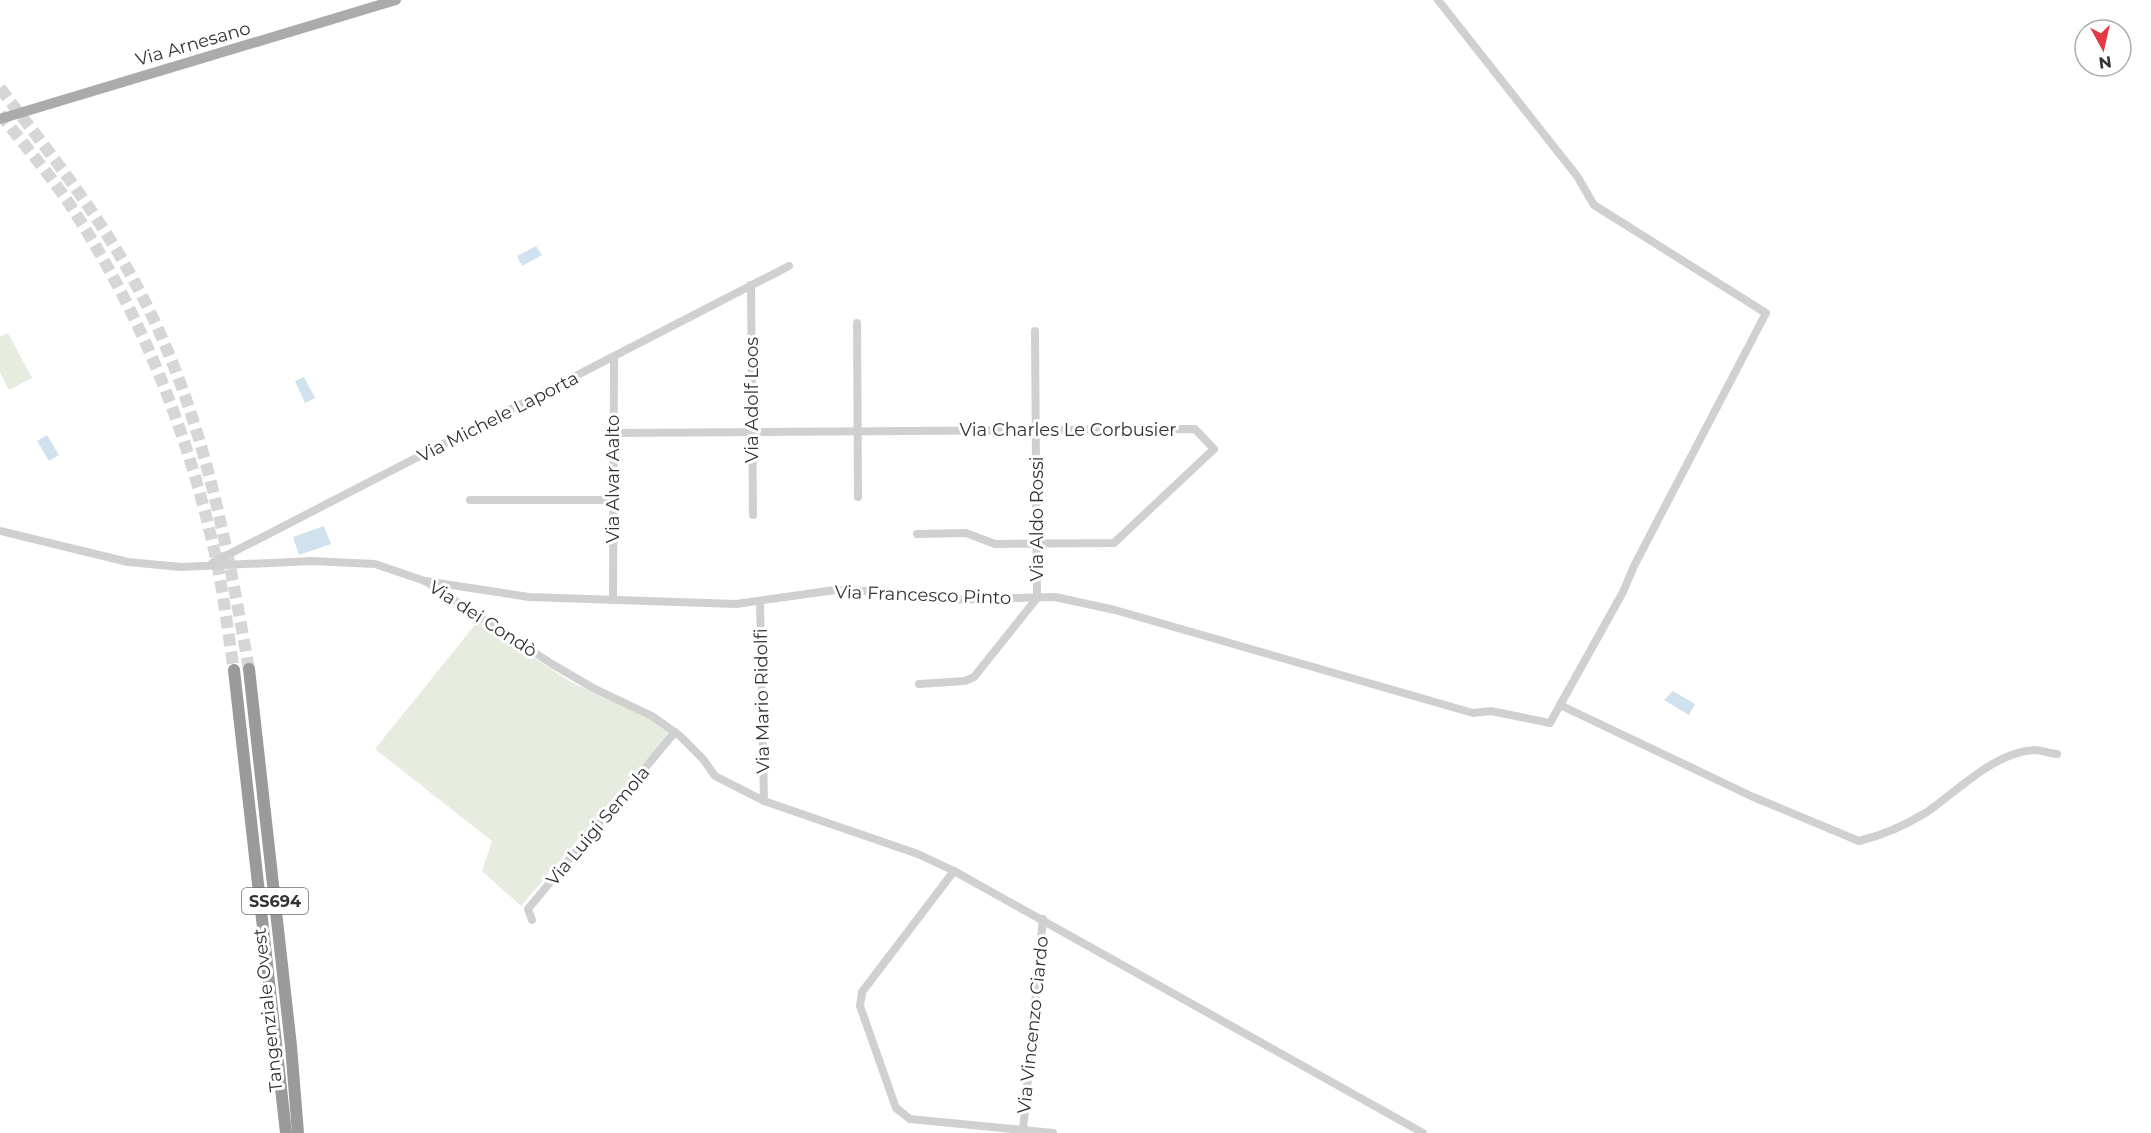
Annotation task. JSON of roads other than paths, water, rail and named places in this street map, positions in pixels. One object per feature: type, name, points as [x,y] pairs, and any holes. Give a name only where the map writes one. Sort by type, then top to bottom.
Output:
[{"type":"highway","name":"Tangenziale Ovest","points":[[249,669],[291,1046],[298,1133]]},
{"type":"highway","name":"Tangenziale Ovest","points":[[234,670],[286,1133]]},
{"type":"main road","name":"Via Arnesano","points":[[0,119],[396,0]]},
{"type":"street","points":[[1438,0],[1577,176],[1594,205],[1766,312],[1634,566],[1623,592],[1560,705],[1751,796],[1859,841],[1898,828],[1926,812],[1995,763],[2035,750],[2057,754]]},
{"type":"street","name":"Via Michele Laporta","points":[[206,566],[251,546],[789,266]]},
{"type":"street","name":"Via Adolf Loos","points":[[751,285],[753,515]]},
{"type":"street","points":[[856,323],[858,497]]},
{"type":"street","name":"Via Aldo Rossi","points":[[1035,331],[1037,598]]},
{"type":"street","name":"Via Alvar Aalto","points":[[613,600],[614,357]]},
{"type":"street","name":"Via Charles Le Corbusier","points":[[614,434],[1196,429],[1214,448],[1114,543],[995,543],[966,533],[917,534]]},
{"type":"street","points":[[470,500],[613,500]]},
{"type":"street","name":"Via dei Condò","points":[[0,531],[128,562],[181,567],[312,561],[375,564],[425,580],[552,664],[593,688],[652,716],[675,732],[703,759],[715,776],[764,801],[918,854],[954,871],[1044,919],[1423,1133]]},
{"type":"street","name":"Via Francesco Pinto","points":[[425,580],[529,597],[736,604],[835,590],[893,592],[940,600],[1055,597],[1115,610],[1473,713],[1491,711],[1550,723],[1560,705]]},
{"type":"street","points":[[919,684],[965,681],[974,677],[1037,598]]},
{"type":"street","name":"Via Mario Ridolfi","points":[[759,601],[764,801]]},
{"type":"street","name":"Via Luigi Semola","points":[[532,920],[528,909],[675,732]]},
{"type":"street","points":[[954,871],[862,992],[860,1006],[896,1108],[910,1119],[1053,1133]]},
{"type":"street","name":"Via Vincenzo Ciardo","points":[[1023,1130],[1044,919]]},
{"type":"water","points":[[536,246],[542,255],[522,266],[517,256]]},
{"type":"water","points":[[304,377],[315,398],[305,403],[295,381]]},
{"type":"water","points":[[47,435],[59,455],[49,461],[37,441]]},
{"type":"water","points":[[324,526],[331,544],[299,555],[293,537]]},
{"type":"water","points":[[1673,691],[1695,704],[1689,715],[1664,700]]},
{"type":"tunnel","points":[[0,88],[99,222],[128,270],[153,318],[174,366],[206,464],[219,514],[249,669]]},
{"type":"tunnel","points":[[0,114],[57,186],[98,250],[140,330],[158,372],[175,414],[202,501],[220,576],[234,670]]}]
